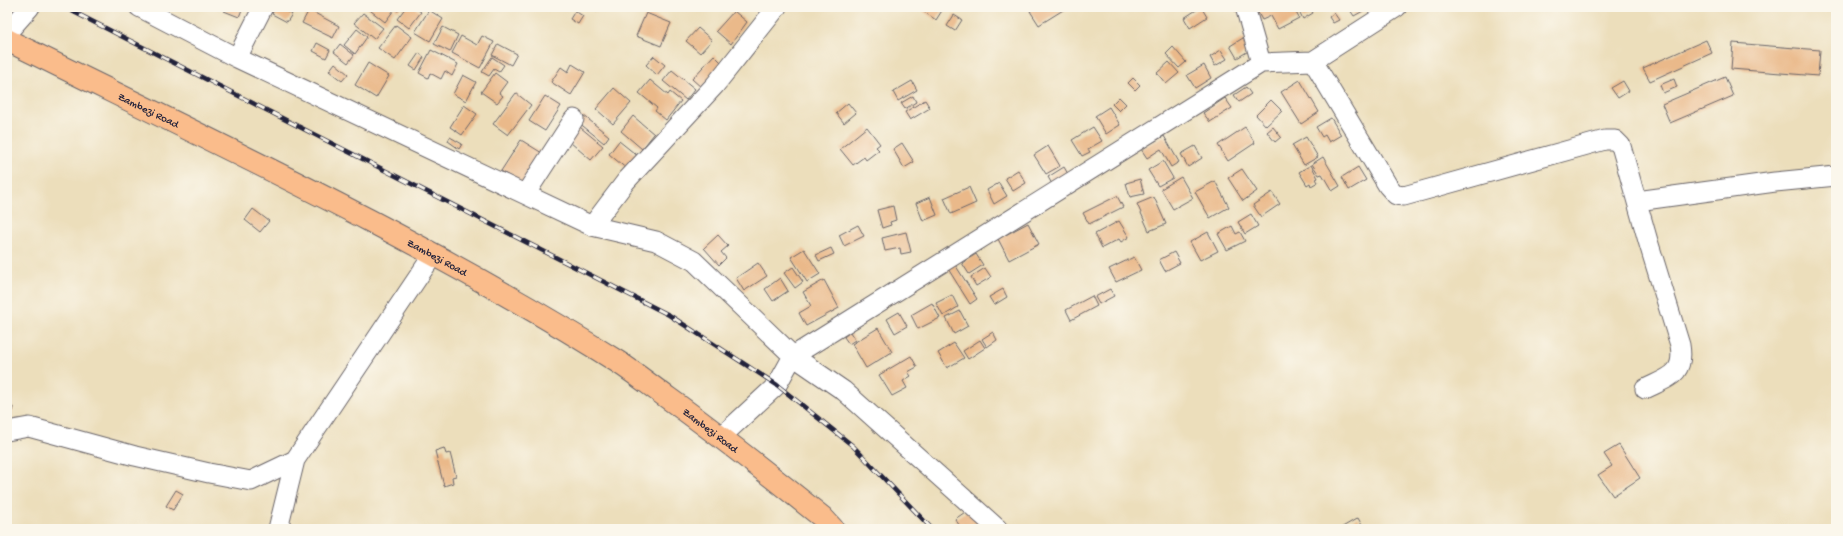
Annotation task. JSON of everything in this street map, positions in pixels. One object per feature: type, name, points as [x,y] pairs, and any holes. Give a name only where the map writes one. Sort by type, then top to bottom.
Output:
[{"type":"main road","name":"Zambezi Road","points":[[7,40],[336,204],[433,255],[620,363],[722,436],[822,517],[833,529]]},
{"type":"street","points":[[7,33],[30,7]]},
{"type":"street","points":[[139,7],[237,58],[592,226],[656,241],[694,261],[793,356],[844,391],[998,529]]},
{"type":"street","points":[[237,58],[263,7]]},
{"type":"street","points":[[592,226],[626,181],[715,85],[777,7]]},
{"type":"street","points":[[1245,7],[1261,63]]},
{"type":"street","points":[[722,436],[777,385],[793,356],[1261,63],[1314,61],[1397,7]]},
{"type":"street","points":[[1314,61],[1388,186],[1396,195],[1404,196],[1605,140],[1615,140],[1620,146],[1637,201],[1680,345],[1682,359],[1678,370],[1666,379],[1645,389]]},
{"type":"street","points":[[526,194],[574,119]]},
{"type":"street","points":[[1637,201],[1775,182],[1836,176]]},
{"type":"street","points":[[278,529],[295,460],[433,255]]},
{"type":"street","points":[[7,431],[29,427],[135,456],[251,481],[295,460]]},
{"type":"building","points":[[226,7],[243,7],[239,17],[224,11]]},
{"type":"building","points":[[275,7],[279,7],[292,14],[287,22],[272,14]]},
{"type":"building","points":[[366,7],[390,7],[394,10],[385,22]]},
{"type":"building","points":[[393,7],[401,7],[398,11]]},
{"type":"building","points":[[406,7],[414,7],[421,12],[409,28],[397,19]]},
{"type":"building","points":[[589,7],[600,7],[597,12]]},
{"type":"building","points":[[917,7],[941,7],[943,9],[936,20]]},
{"type":"building","points":[[1036,7],[1068,7],[1039,25],[1030,11]]},
{"type":"building","points":[[1201,7],[1207,17],[1190,28],[1184,18]]},
{"type":"building","points":[[1255,7],[1293,7],[1299,18],[1278,29],[1271,16],[1262,20]]},
{"type":"building","points":[[1297,7],[1310,7],[1313,13],[1303,19]]},
{"type":"building","points":[[1348,7],[1360,7],[1363,11],[1354,16]]},
{"type":"building","points":[[309,10],[339,26],[333,38],[302,23]]},
{"type":"building","points":[[429,10],[443,19],[430,41],[415,32]]},
{"type":"building","points":[[575,11],[583,16],[578,24],[570,19]]},
{"type":"building","points":[[734,11],[747,22],[731,44],[716,31]]},
{"type":"building","points":[[363,13],[383,28],[374,39],[354,23]]},
{"type":"building","points":[[646,13],[671,23],[661,46],[636,36]]},
{"type":"building","points":[[1334,13],[1339,20],[1333,23],[1329,17]]},
{"type":"building","points":[[954,15],[962,20],[955,31],[947,26]]},
{"type":"building","points":[[396,25],[412,37],[395,60],[378,48]]},
{"type":"building","points":[[443,27],[458,35],[450,52],[434,44]]},
{"type":"building","points":[[698,28],[712,40],[700,53],[686,41]]},
{"type":"building","points":[[357,29],[367,37],[355,54],[344,45]]},
{"type":"building","points":[[461,36],[477,45],[482,36],[494,42],[480,68],[452,53]]},
{"type":"building","points":[[1243,38],[1250,50],[1237,58],[1230,46]]},
{"type":"building","points":[[1706,40],[1712,53],[1650,81],[1643,68]]},
{"type":"building","points":[[317,43],[330,50],[326,58],[313,51]]},
{"type":"building","points":[[1733,43],[1820,50],[1818,76],[1731,69]]},
{"type":"building","points":[[340,44],[354,55],[348,63],[334,52]]},
{"type":"building","points":[[498,44],[517,54],[511,65],[492,55]]},
{"type":"building","points":[[1173,47],[1186,62],[1179,68],[1166,54]]},
{"type":"building","points":[[431,50],[458,64],[452,76],[445,71],[441,79],[430,73],[428,78],[419,73]]},
{"type":"building","points":[[1221,50],[1227,59],[1215,66],[1210,57]]},
{"type":"building","points":[[419,53],[424,57],[416,70],[410,66]]},
{"type":"building","points":[[714,55],[723,64],[702,88],[692,79]]},
{"type":"building","points":[[654,56],[665,65],[657,75],[646,65]]},
{"type":"building","points":[[492,57],[504,65],[499,72],[494,69],[489,76],[482,72]]},
{"type":"building","points":[[1169,62],[1179,73],[1166,84],[1157,73]]},
{"type":"building","points":[[335,63],[348,74],[342,81],[329,71]]},
{"type":"building","points":[[368,63],[389,76],[376,98],[355,85]]},
{"type":"building","points":[[572,64],[585,72],[571,95],[551,82],[561,67],[568,72]]},
{"type":"building","points":[[1204,65],[1211,78],[1195,88],[1187,75]]},
{"type":"building","points":[[672,70],[695,89],[686,100],[663,81]]},
{"type":"building","points":[[495,73],[507,82],[499,93],[503,96],[497,103],[481,92]]},
{"type":"building","points":[[463,75],[476,82],[466,101],[453,94]]},
{"type":"building","points":[[1725,77],[1733,96],[1670,123],[1662,104]]},
{"type":"building","points":[[1133,78],[1140,85],[1135,90],[1128,83]]},
{"type":"building","points":[[1674,79],[1677,87],[1663,93],[1660,85]]},
{"type":"building","points":[[650,80],[668,95],[670,92],[681,101],[666,120],[655,111],[657,108],[639,93]]},
{"type":"building","points":[[1300,80],[1319,112],[1301,124],[1281,92]]},
{"type":"building","points":[[912,81],[917,90],[898,101],[893,92]]},
{"type":"building","points":[[1623,81],[1629,91],[1618,98],[1611,88]]},
{"type":"building","points":[[1246,87],[1251,94],[1239,102],[1234,95]]},
{"type":"building","points":[[614,88],[631,103],[613,124],[596,109]]},
{"type":"building","points":[[516,93],[531,105],[508,135],[493,124]]},
{"type":"building","points":[[545,96],[561,106],[545,131],[529,121]]},
{"type":"building","points":[[913,96],[916,102],[905,109],[901,103]]},
{"type":"building","points":[[1119,97],[1126,104],[1119,111],[1112,104]]},
{"type":"building","points":[[1225,98],[1232,108],[1210,122],[1203,113]]},
{"type":"building","points":[[925,100],[930,108],[910,120],[905,112]]},
{"type":"building","points":[[1271,100],[1282,111],[1266,126],[1256,115]]},
{"type":"building","points":[[848,103],[856,113],[844,123],[836,113]]},
{"type":"building","points":[[464,105],[477,114],[462,135],[450,127]]},
{"type":"building","points":[[1109,107],[1120,125],[1106,134],[1095,116]]},
{"type":"building","points":[[583,115],[609,136],[604,143],[578,122]]},
{"type":"building","points":[[633,116],[654,134],[642,149],[621,131]]},
{"type":"building","points":[[1331,118],[1341,135],[1329,142],[1325,135],[1322,137],[1316,127]]},
{"type":"building","points":[[575,123],[603,146],[591,160],[564,137]]},
{"type":"building","points":[[867,127],[880,144],[876,147],[879,150],[866,160],[864,157],[853,165],[840,149]]},
{"type":"building","points":[[1093,127],[1102,141],[1088,149],[1090,152],[1082,156],[1072,140]]},
{"type":"building","points":[[1245,127],[1255,143],[1228,161],[1218,145]]},
{"type":"building","points":[[1273,127],[1281,137],[1275,142],[1267,132]]},
{"type":"building","points":[[1164,136],[1179,162],[1171,167],[1161,149],[1147,158],[1141,149]]},
{"type":"building","points":[[450,137],[462,144],[459,149],[448,141]]},
{"type":"building","points":[[1306,137],[1318,157],[1304,165],[1292,145]]},
{"type":"building","points":[[521,140],[542,153],[522,184],[501,171]]},
{"type":"building","points":[[619,141],[639,157],[628,170],[609,154]]},
{"type":"building","points":[[902,143],[914,162],[904,168],[893,149]]},
{"type":"building","points":[[1048,146],[1060,166],[1046,174],[1034,155]]},
{"type":"building","points":[[1195,146],[1202,158],[1188,167],[1181,154]]},
{"type":"building","points":[[1323,157],[1340,186],[1332,191],[1322,174],[1319,175],[1312,164]]},
{"type":"building","points":[[1163,161],[1173,178],[1158,186],[1148,170]]},
{"type":"building","points":[[1311,165],[1318,178],[1316,179],[1318,182],[1311,186],[1310,183],[1307,185],[1299,172]]},
{"type":"building","points":[[1064,167],[1068,174],[1052,184],[1048,177]]},
{"type":"building","points":[[1358,167],[1366,180],[1349,190],[1342,177]]},
{"type":"building","points":[[1242,169],[1257,191],[1243,201],[1228,178]]},
{"type":"building","points":[[1018,170],[1026,183],[1013,191],[1005,178]]},
{"type":"building","points":[[1181,177],[1193,198],[1173,209],[1161,189]]},
{"type":"building","points":[[1140,179],[1144,194],[1130,197],[1126,183]]},
{"type":"building","points":[[1215,181],[1229,207],[1210,218],[1195,192]]},
{"type":"building","points":[[999,183],[1007,196],[994,204],[987,190]]},
{"type":"building","points":[[969,187],[976,203],[951,214],[944,198]]},
{"type":"building","points":[[1272,192],[1280,204],[1261,217],[1253,205]]},
{"type":"building","points":[[1117,196],[1123,207],[1089,224],[1083,213]]},
{"type":"building","points":[[930,197],[937,215],[923,221],[916,203]]},
{"type":"building","points":[[1154,197],[1166,224],[1149,231],[1137,204]]},
{"type":"building","points":[[893,206],[896,220],[890,222],[891,225],[882,228],[877,210]]},
{"type":"building","points":[[253,209],[269,221],[260,232],[245,220]]},
{"type":"building","points":[[1251,214],[1258,226],[1245,234],[1238,222]]},
{"type":"building","points":[[1119,221],[1129,237],[1121,242],[1119,239],[1102,248],[1095,234]]},
{"type":"building","points":[[1028,223],[1039,244],[1009,260],[998,239]]},
{"type":"building","points":[[858,225],[864,236],[844,246],[839,235]]},
{"type":"building","points":[[1232,226],[1236,234],[1240,232],[1245,241],[1227,250],[1218,234]]},
{"type":"building","points":[[906,232],[911,252],[901,254],[900,248],[885,251],[882,238]]},
{"type":"building","points":[[1208,232],[1218,251],[1200,260],[1190,242]]},
{"type":"building","points":[[718,235],[728,246],[721,252],[726,258],[719,265],[704,248]]},
{"type":"building","points":[[831,248],[834,254],[819,261],[816,255]]},
{"type":"building","points":[[804,249],[820,274],[807,282],[791,257]]},
{"type":"building","points":[[1174,252],[1180,263],[1165,271],[1159,260]]},
{"type":"building","points":[[976,254],[983,265],[969,274],[962,263]]},
{"type":"building","points":[[1134,257],[1141,270],[1116,282],[1109,269]]},
{"type":"building","points":[[952,260],[977,299],[970,304],[945,264]]},
{"type":"building","points":[[758,263],[767,276],[744,291],[736,278]]},
{"type":"building","points":[[793,267],[803,282],[795,288],[784,273]]},
{"type":"building","points":[[985,268],[991,277],[976,286],[971,277]]},
{"type":"building","points":[[780,278],[788,291],[773,301],[765,289]]},
{"type":"building","points":[[824,280],[839,308],[806,326],[799,313],[811,306],[803,292]]},
{"type":"building","points":[[1003,289],[1007,297],[994,305],[989,297]]},
{"type":"building","points":[[1110,289],[1114,296],[1099,304],[1095,297]]},
{"type":"building","points":[[952,295],[958,307],[943,316],[936,303]]},
{"type":"building","points":[[1092,296],[1097,306],[1071,320],[1066,310]]},
{"type":"building","points":[[932,303],[940,318],[918,329],[911,315]]},
{"type":"building","points":[[960,311],[968,326],[954,334],[946,318]]},
{"type":"building","points":[[899,312],[907,326],[895,333],[887,319]]},
{"type":"building","points":[[878,328],[892,352],[866,368],[852,344]]},
{"type":"building","points":[[850,332],[855,340],[849,344],[844,337]]},
{"type":"building","points":[[993,332],[997,340],[987,347],[982,339]]},
{"type":"building","points":[[980,340],[985,348],[968,359],[963,351]]},
{"type":"building","points":[[954,343],[964,358],[947,368],[938,353]]},
{"type":"building","points":[[911,356],[917,367],[908,372],[911,376],[903,381],[907,388],[892,396],[879,375]]},
{"type":"building","points":[[7,406],[13,407],[11,420],[7,419]]},
{"type":"building","points":[[1619,445],[1640,478],[1613,496],[1598,475],[1612,466],[1604,454]]},
{"type":"building","points":[[444,448],[446,454],[450,453],[456,476],[452,477],[453,483],[444,486],[435,451]]},
{"type":"building","points":[[176,490],[183,494],[173,510],[166,506]]},
{"type":"building","points":[[974,506],[987,529],[962,529],[955,519]]},
{"type":"building","points":[[1358,518],[1364,529],[1339,529]]},
{"type":"railway","points":[[64,7],[669,315],[777,385],[853,446],[932,529]]}]
